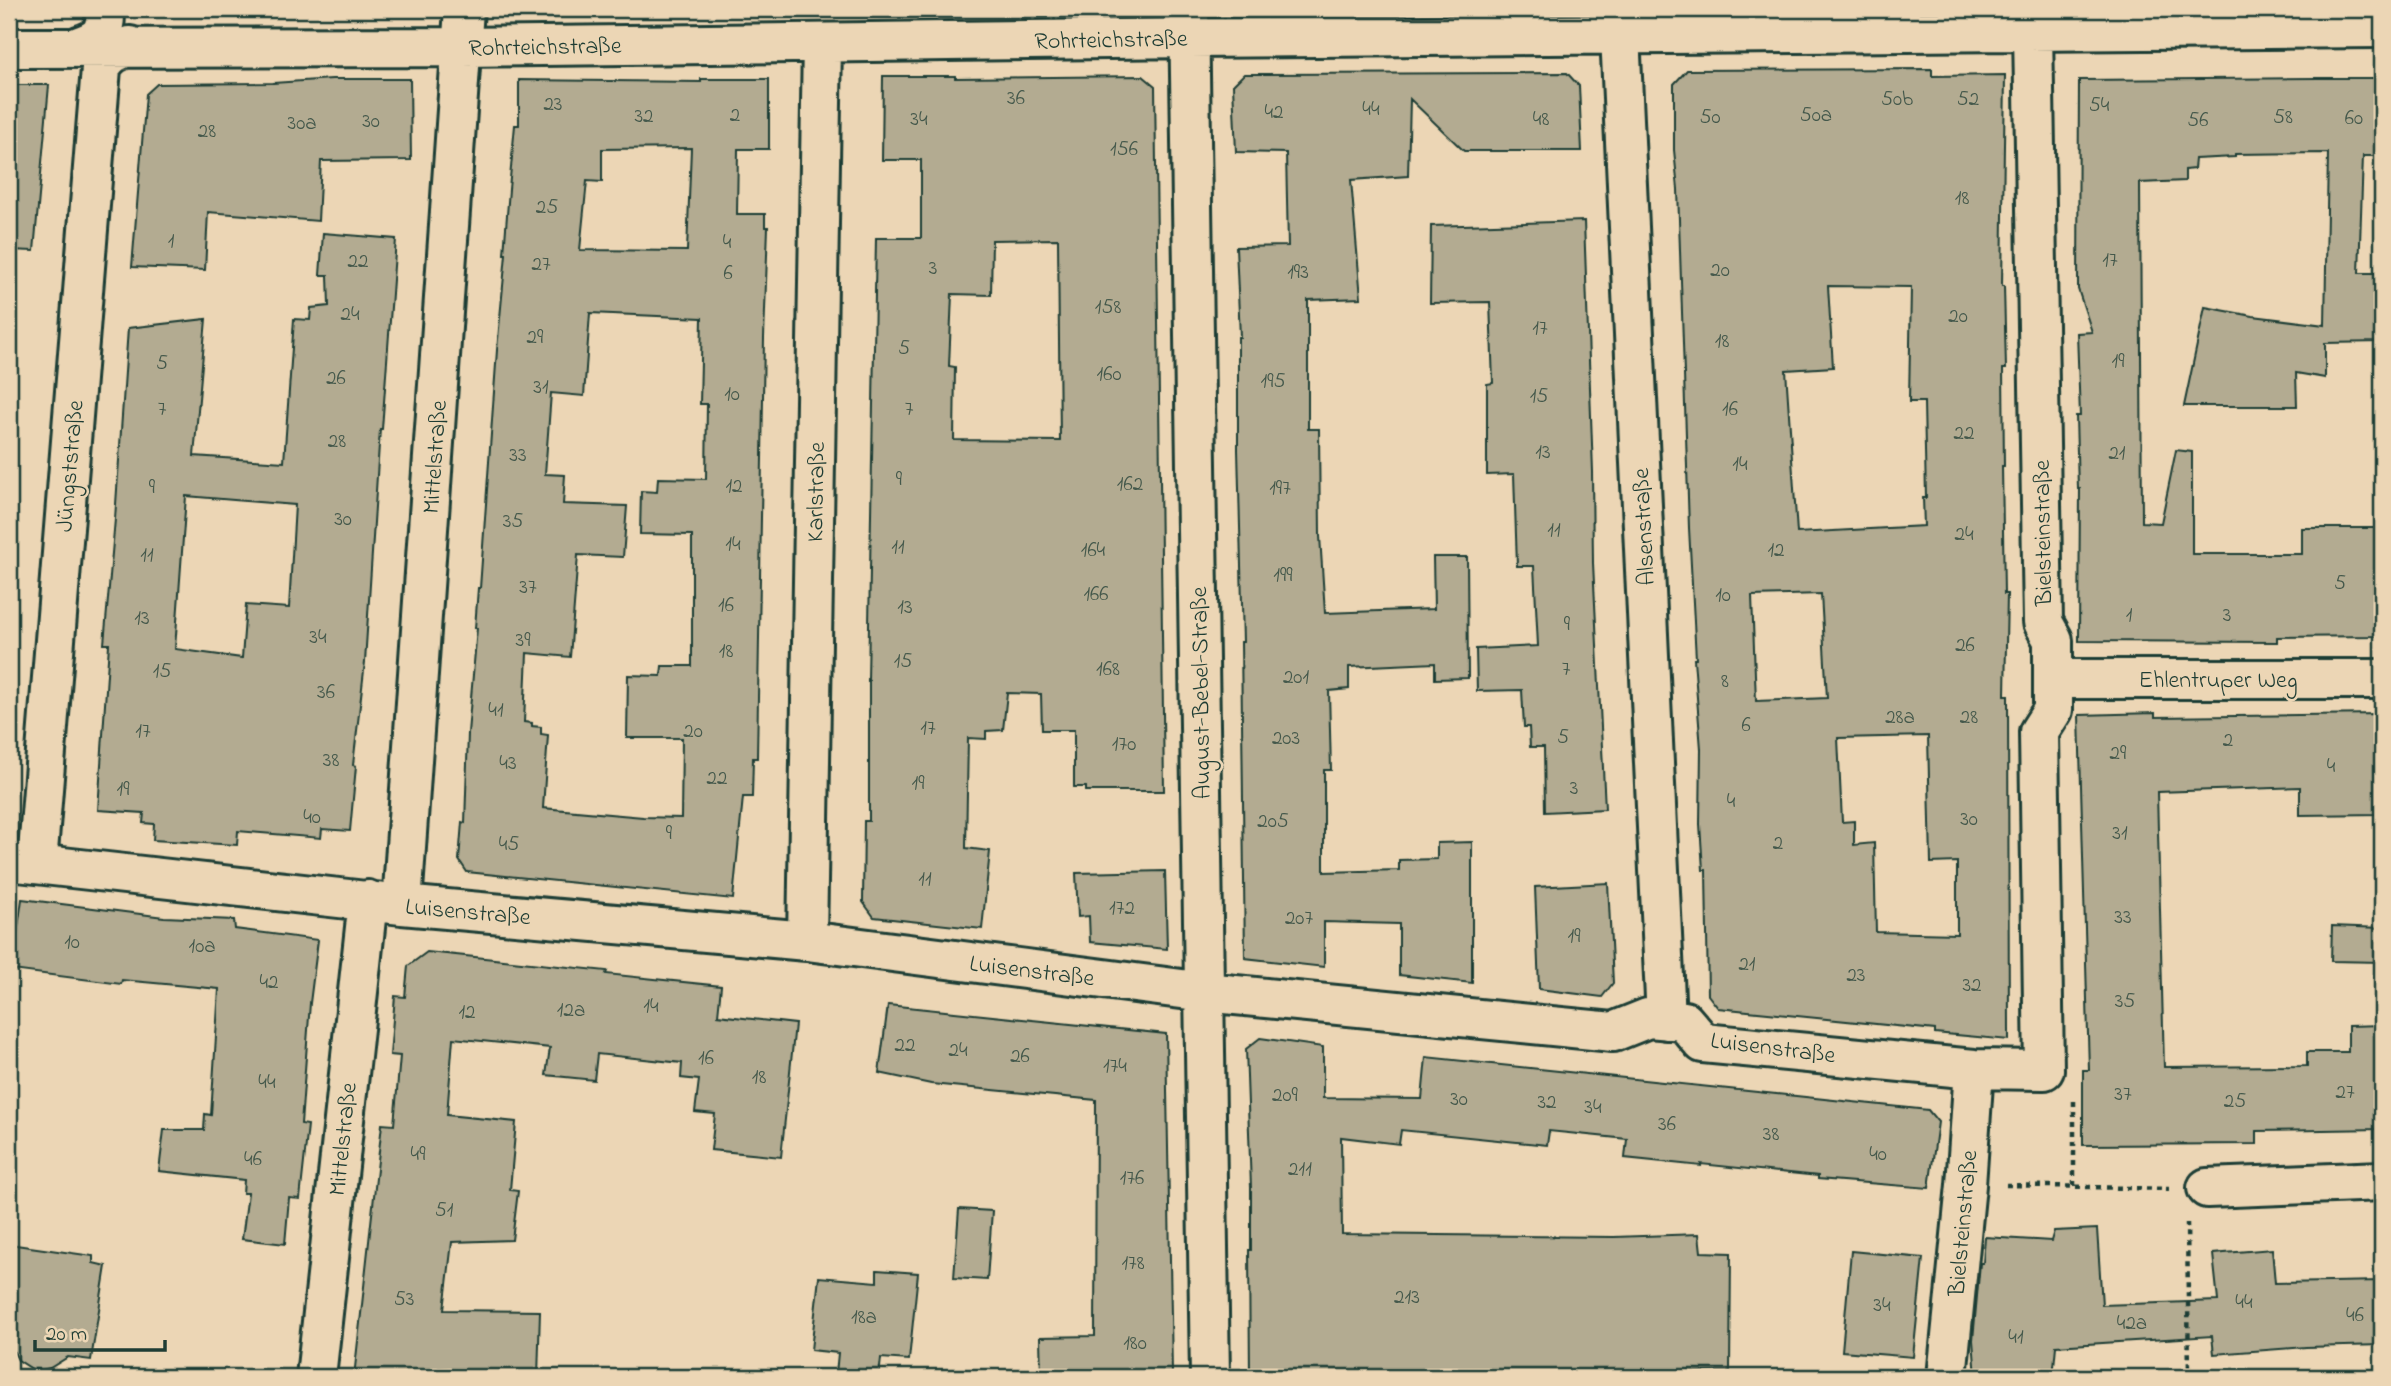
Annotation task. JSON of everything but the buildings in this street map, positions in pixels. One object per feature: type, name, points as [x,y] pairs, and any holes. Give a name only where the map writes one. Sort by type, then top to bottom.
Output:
[{"type":"street","name":"Mittelstraße","points":[[316,1377],[385,903],[463,47],[464,9]]},
{"type":"street","name":"Rohrteichstraße","points":[[9,48],[104,39],[463,47],[822,43],[1189,23],[1620,34],[1712,21],[2033,30],[2173,19],[2382,28]]},
{"type":"street","name":"August-Bebel-Straße","points":[[1189,23],[1210,1377]]},
{"type":"street","name":"Bielsteinstraße","points":[[2033,30],[2043,622],[2053,639],[2053,710],[2039,732],[2043,1070]]},
{"type":"street","name":"Alsenstraße","points":[[1620,34],[1666,1020]]},
{"type":"street","name":"Jüngststraße","points":[[23,862],[104,39]]},
{"type":"street","name":"Karlstraße","points":[[807,941],[822,43]]},
{"type":"street","name":"Ehlentruper Weg","points":[[2053,679],[2382,679]]},
{"type":"street","name":"Luisenstraße","points":[[23,862],[385,903],[807,941],[1205,992],[1613,1032],[1647,1018],[1684,1021],[1703,1043],[1974,1069],[2043,1070]]},
{"type":"street","name":"Bielsteinstraße","points":[[1947,1377],[1966,1185],[1974,1069]]},
{"type":"street","points":[[2189,1198],[2382,1181]]},
{"type":"path","points":[[2043,1070],[2074,1096],[2074,1186]]},
{"type":"path","points":[[1966,1185],[2074,1186],[2189,1198],[2189,1375],[2177,1377]]}]
